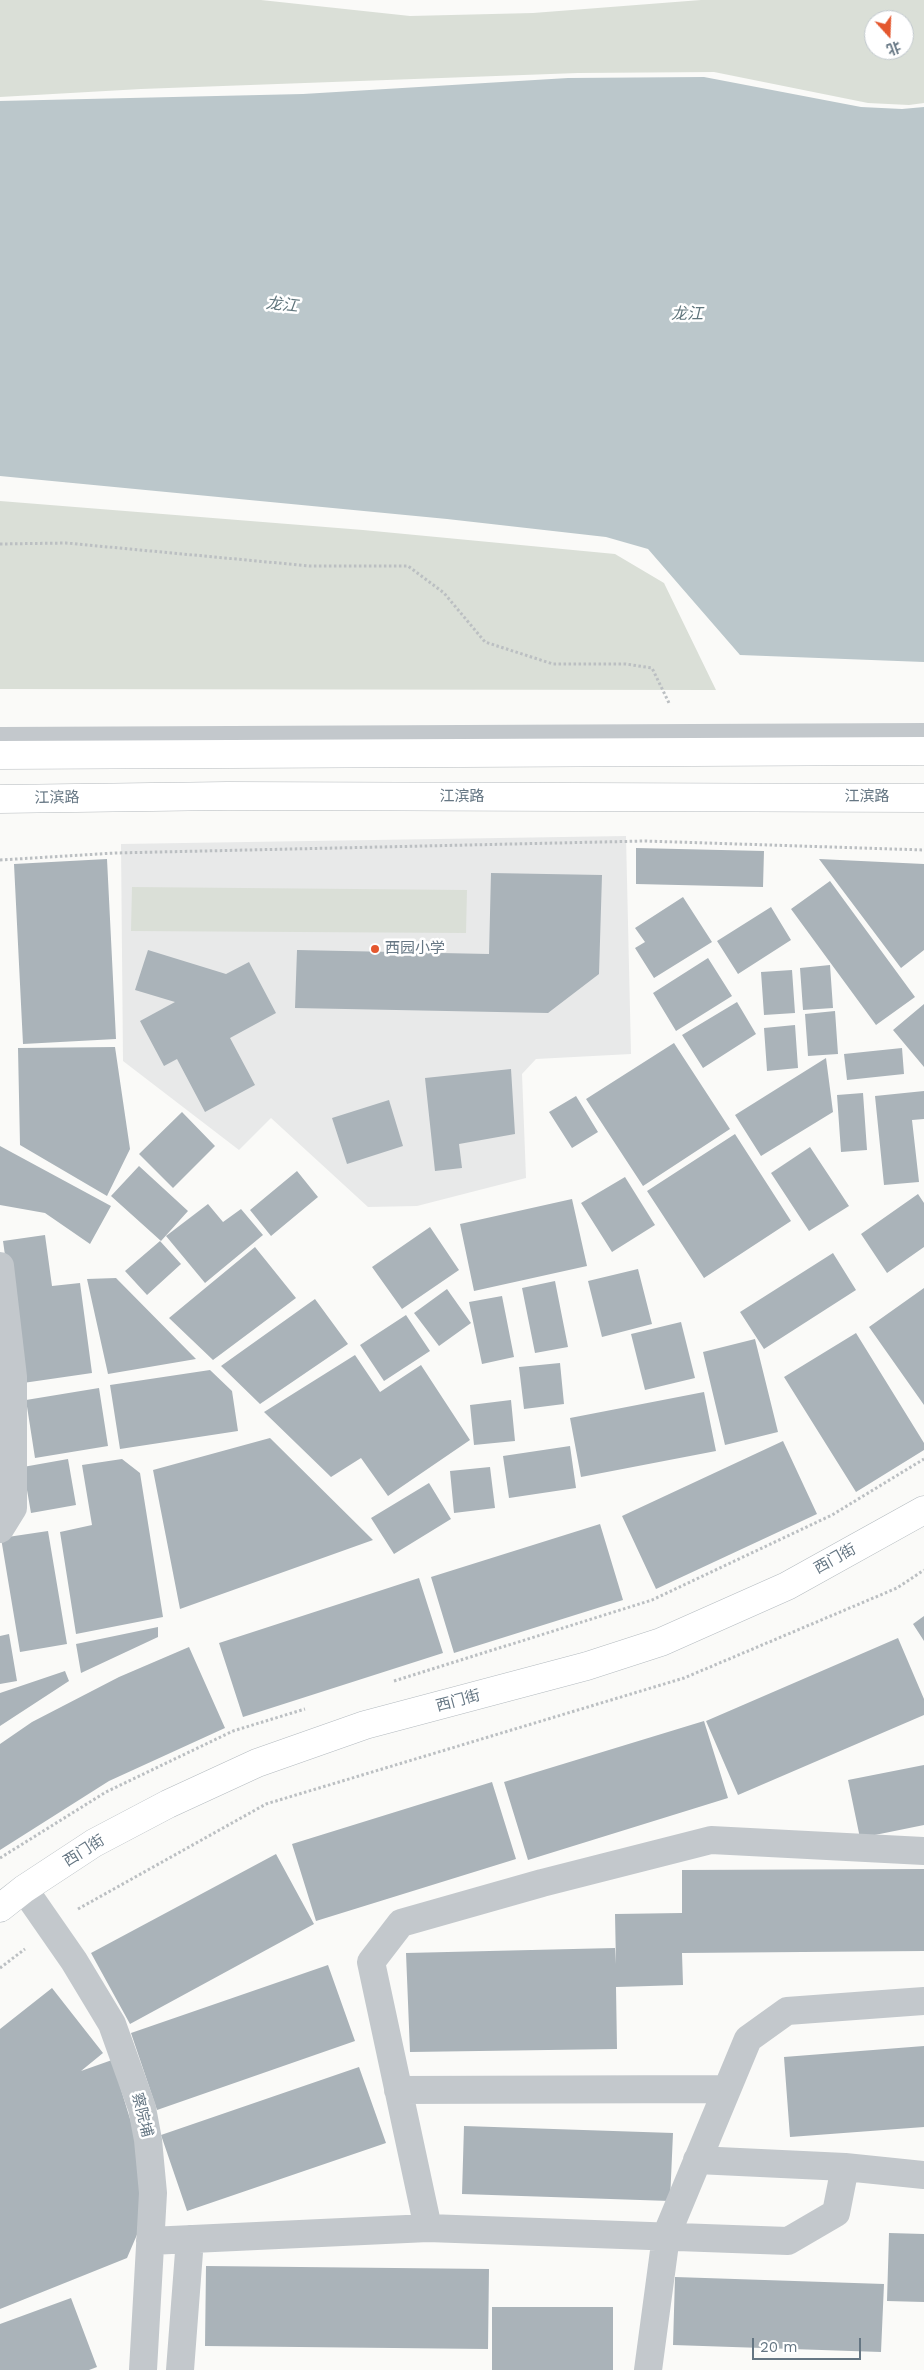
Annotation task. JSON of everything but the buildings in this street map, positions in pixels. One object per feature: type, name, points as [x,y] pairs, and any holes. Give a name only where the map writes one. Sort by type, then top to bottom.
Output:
[{"type":"main road","points":[[0,756],[924,751]]},
{"type":"main road","name":"江滨路","points":[[0,799],[227,796],[924,798]]},
{"type":"main road","name":"西门街","points":[[0,1908],[24,1889],[94,1844],[168,1804],[257,1763],[365,1725],[579,1668],[661,1642],[787,1586],[924,1510]]},
{"type":"street","points":[[0,1266],[13,1508],[0,1529]]},
{"type":"street","points":[[428,2228],[371,1962],[401,1923],[542,1883],[711,1840],[924,1851]]},
{"type":"street","name":"察院埔","points":[[24,1889],[112,2024],[142,2108],[154,2193],[143,2370]]},
{"type":"street","points":[[648,2370],[666,2236],[748,2039],[787,2011],[924,2001]]},
{"type":"street","points":[[398,2090],[726,2089]]},
{"type":"street","points":[[697,2160],[845,2167],[924,2175]]},
{"type":"street","points":[[150,2241],[428,2228],[788,2241],[836,2213],[845,2167]]},
{"type":"street","points":[[180,2370],[190,2239]]},
{"type":"lane","points":[[0,737],[924,733]]},
{"type":"path","points":[[0,544],[66,543],[310,566],[408,566],[444,593],[485,642],[552,664],[626,664],[652,668],[685,734]]},
{"type":"path","points":[[0,860],[115,852],[645,841],[924,850]]},
{"type":"path","points":[[386,1683],[652,1600],[832,1515],[924,1459]]},
{"type":"path","points":[[0,1968],[68,1914],[266,1804],[684,1678],[897,1588],[924,1570]]},
{"type":"path","points":[[0,1858],[106,1792],[233,1731],[310,1707]]},
{"type":"shaded area","points":[[0,0],[261,0],[410,16],[533,13],[701,0],[924,0],[924,103],[909,105],[868,103],[714,72],[578,73],[141,89],[0,97]]},
{"type":"shaded area","points":[[0,501],[363,530],[615,554],[664,583],[716,690],[0,689]]},
{"type":"shaded area","name":"西园小学","points":[[626,836],[631,1054],[536,1059],[522,1074],[526,1178],[417,1206],[368,1207],[271,1118],[239,1150],[123,1061],[121,844]]},
{"type":"shaded area","points":[[132,887],[467,890],[466,933],[131,931]]},
{"type":"water","name":"龙江","points":[[704,77],[861,107],[902,109],[924,107],[924,662],[740,655],[648,549],[606,537],[447,519],[0,476],[0,101],[303,94],[568,78]]},
{"type":"place","name":"西园小学","points":[[375,949]]}]
